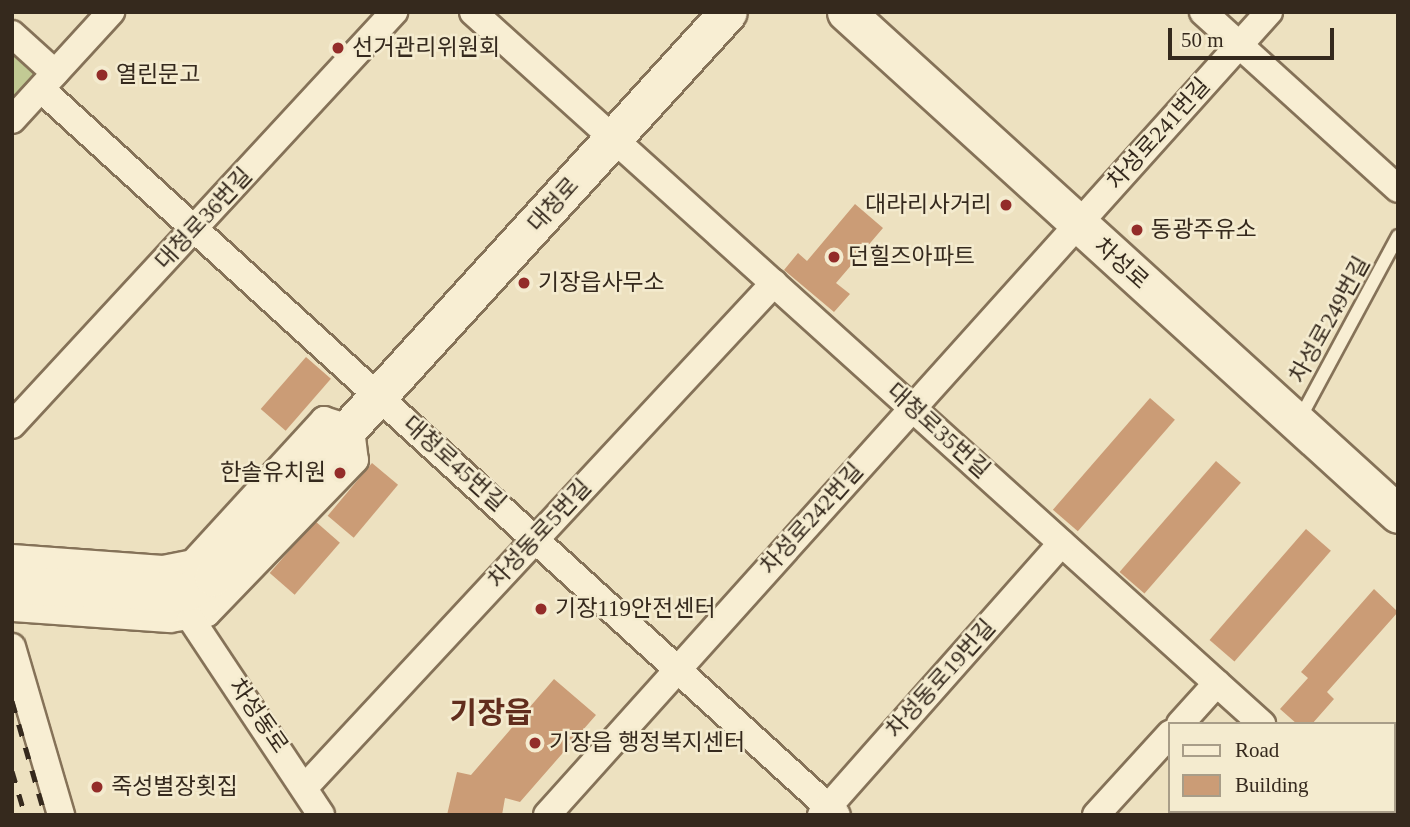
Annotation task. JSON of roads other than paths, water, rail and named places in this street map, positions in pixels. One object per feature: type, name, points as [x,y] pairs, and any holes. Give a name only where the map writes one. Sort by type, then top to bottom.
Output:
[{"type":"main road","name":"대청로","points":[[12,585],[186,592],[214,577],[254,537],[728,12]]},
{"type":"main road","name":"차성로","points":[[846,12],[1396,511]]},
{"type":"street","points":[[12,120],[111,12]]},
{"type":"street","name":"대청로36번길","points":[[12,425],[394,12]]},
{"type":"street","points":[[472,12],[614,139]]},
{"type":"street","points":[[1203,12],[1398,189]]},
{"type":"street","name":"차성로241번길","points":[[1078,224],[1269,12]]},
{"type":"street","points":[[12,34],[48,81],[195,230],[380,397]]},
{"type":"street","name":"대청로35번길","points":[[614,139],[1260,722]]},
{"type":"street","name":"차성로242번길","points":[[547,815],[1078,224]]},
{"type":"street","name":"차성동로5번길","points":[[306,786],[774,282]]},
{"type":"street","name":"대청로45번길","points":[[380,397],[677,669],[828,812]]},
{"type":"street","points":[[12,558],[163,569],[193,563],[324,420],[351,429],[355,460],[226,598],[191,619],[12,608]]},
{"type":"street","name":"차성동로19번길","points":[[828,812],[1062,543]]},
{"type":"street","name":"차성동로","points":[[191,619],[306,786],[321,815]]},
{"type":"street","points":[[12,647],[61,815]]},
{"type":"street","points":[[1182,722],[1217,684]]},
{"type":"street","points":[[1096,815],[1168,736]]},
{"type":"lane","name":"차성로249번길","points":[[1297,424],[1398,236]]},
{"type":"railway","points":[[12,701],[45,815]]},
{"type":"railway","points":[[12,771],[25,815]]},
{"type":"place","name":"선거관리위원회","points":[[338,48]]},
{"type":"place","name":"열린문고","points":[[102,75]]},
{"type":"place","name":"대라리사거리","points":[[1006,205]]},
{"type":"place","name":"동광주유소","points":[[1137,230]]},
{"type":"place","name":"던힐즈아파트","points":[[834,257]]},
{"type":"place","name":"기장읍사무소","points":[[524,283]]},
{"type":"place","name":"한솔유치원","points":[[340,473]]},
{"type":"place","name":"기장119안전센터","points":[[541,609]]},
{"type":"place","name":"기장읍 행정복지센터","points":[[535,743]]},
{"type":"place","name":"죽성별장횟집","points":[[97,787]]},
{"type":"district","name":"기장읍","points":[[491,713]]}]
